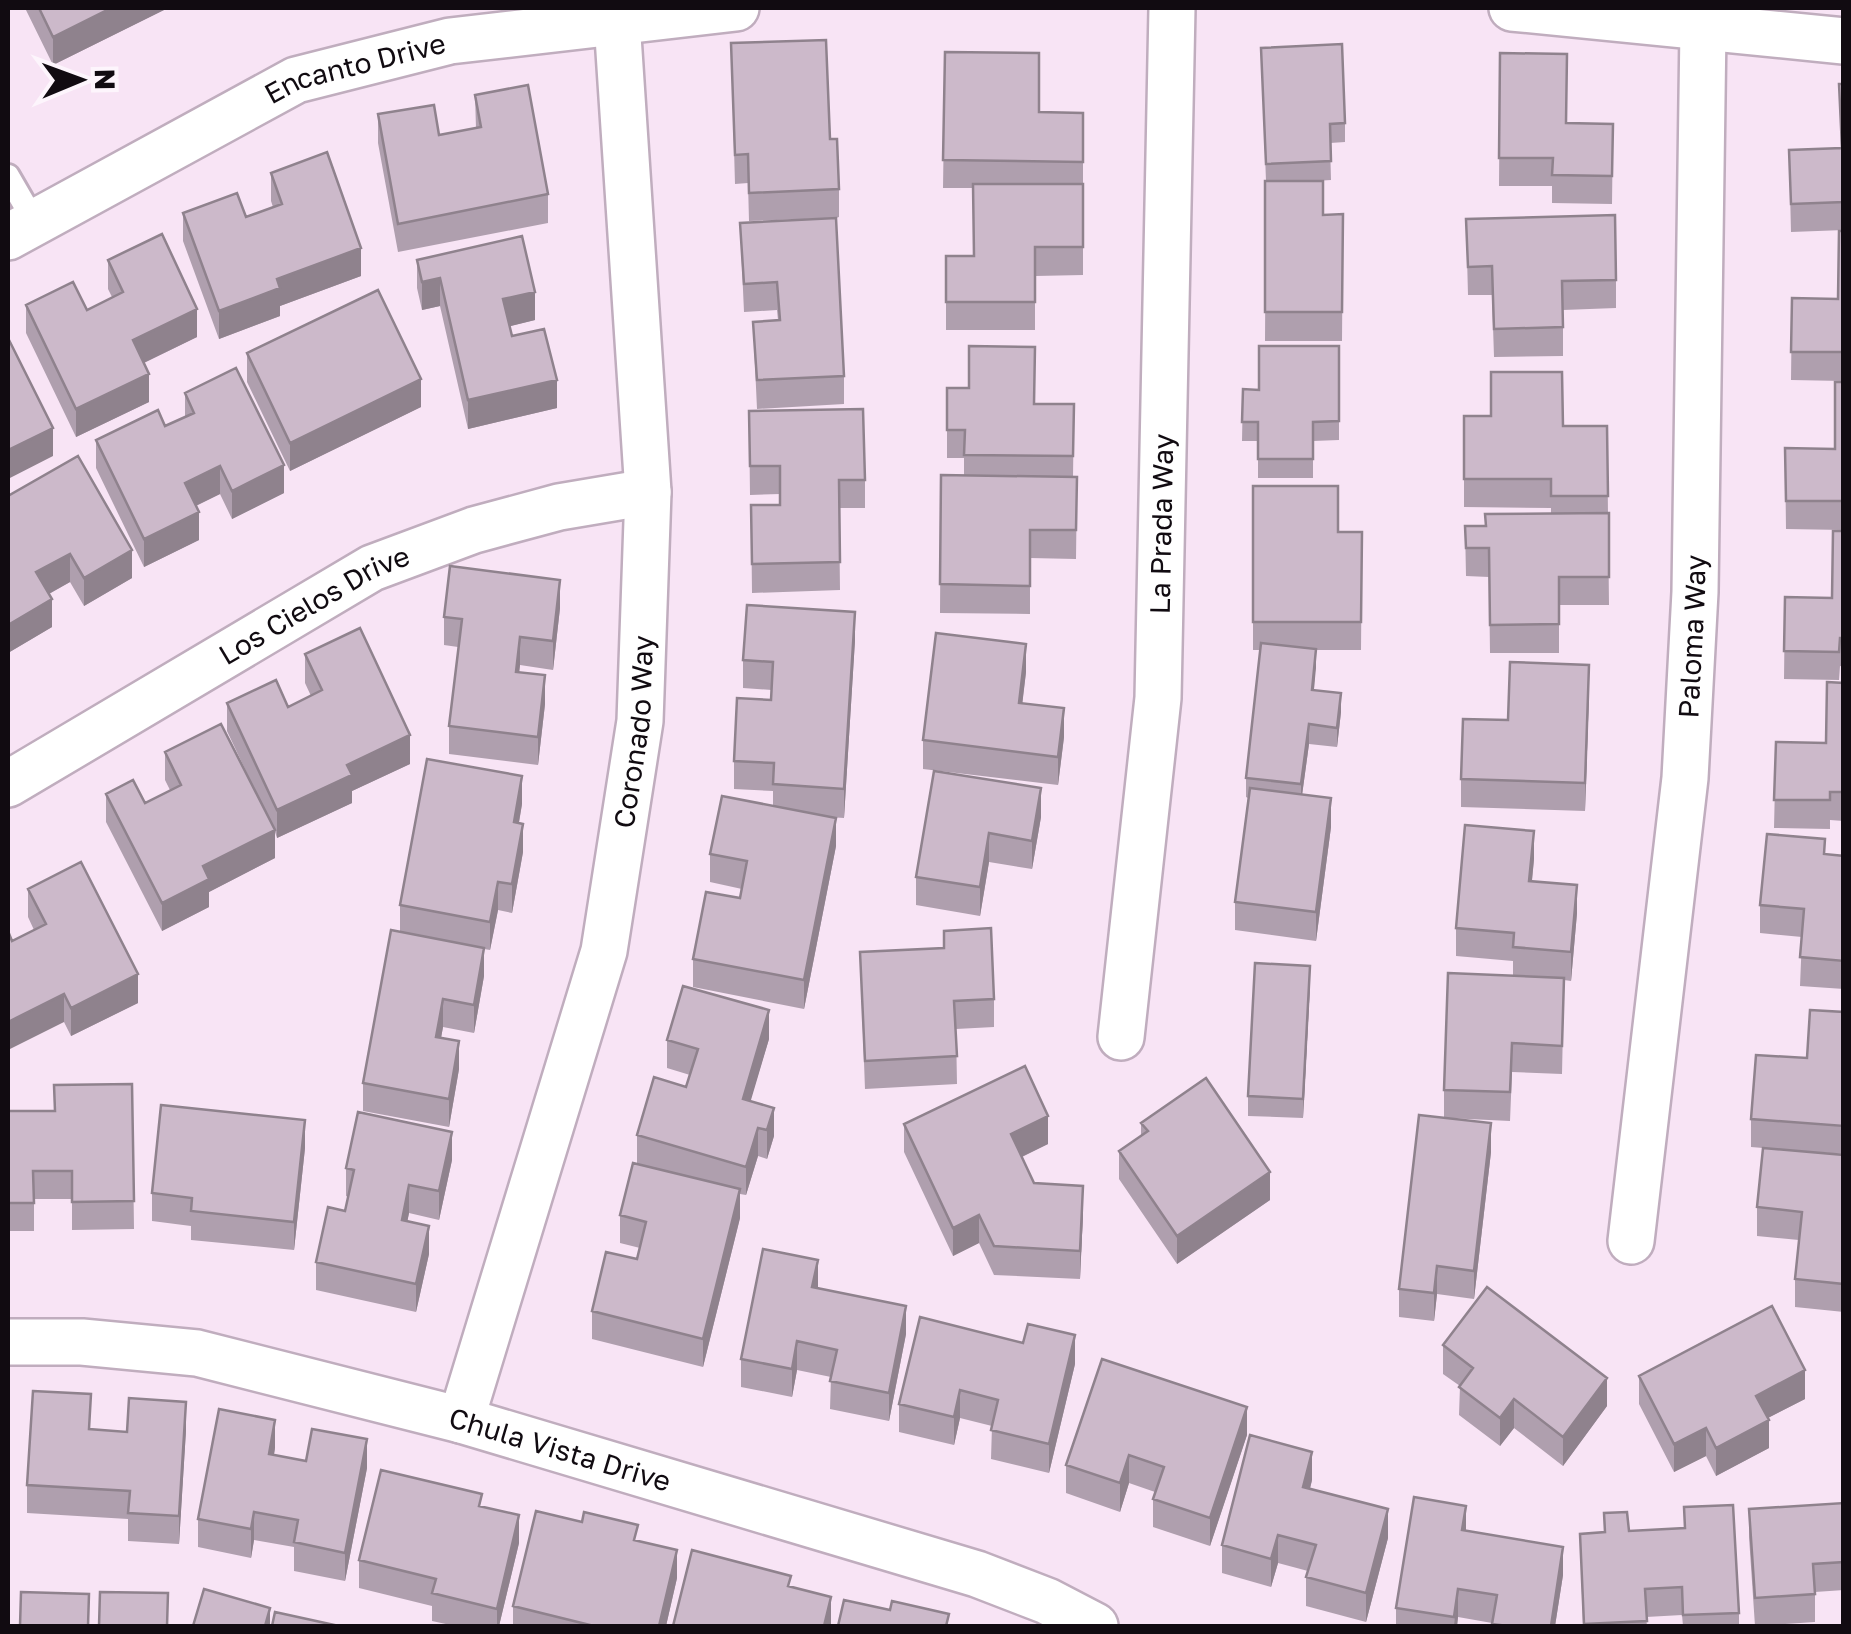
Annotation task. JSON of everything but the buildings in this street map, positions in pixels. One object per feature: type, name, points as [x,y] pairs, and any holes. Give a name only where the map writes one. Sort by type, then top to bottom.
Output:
[{"type":"street","name":"Encanto Drive","points":[[21,230],[296,80],[480,22],[736,8]]},
{"type":"street","name":"La Prada Way","points":[[1121,1037],[1158,698],[1172,8]]},
{"type":"street","points":[[1512,8],[1844,41]]},
{"type":"street","name":"Coronado Way","points":[[461,1420],[604,951],[640,721],[648,492],[616,14]]},
{"type":"street","name":"Paloma Way","points":[[1631,1242],[1685,778],[1695,592],[1703,28]]},
{"type":"street","name":"Los Cielos Drive","points":[[8,784],[372,568],[474,530],[559,508],[648,492]]},
{"type":"street","name":"Chula Vista Drive","points":[[8,1342],[82,1342],[197,1353],[461,1420],[978,1574],[1047,1601],[1094,1626]]},
{"type":"lane","points":[[8,176],[21,230]]}]
